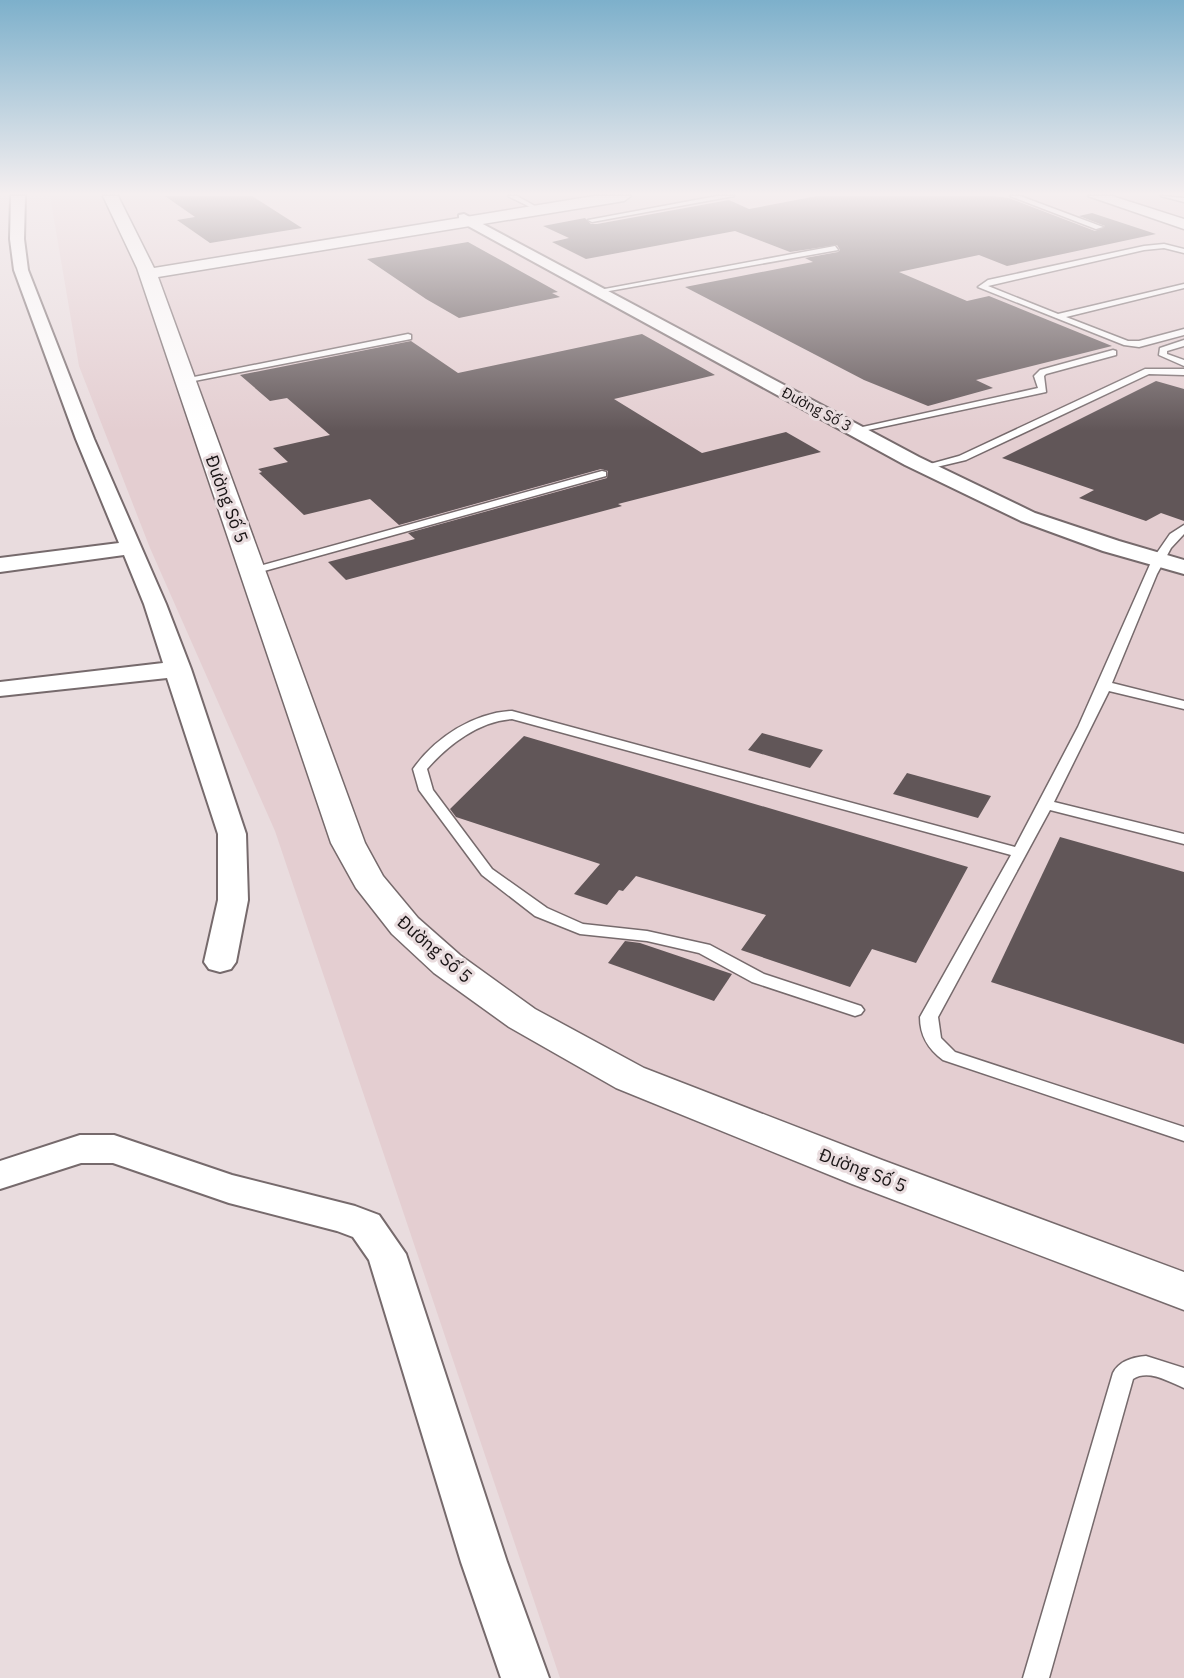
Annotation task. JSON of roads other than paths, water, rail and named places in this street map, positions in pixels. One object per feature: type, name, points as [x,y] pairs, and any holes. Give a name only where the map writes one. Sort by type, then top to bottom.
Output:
[{"type":"street","points":[[23,274],[85,439],[179,669],[232,834],[233,900],[220,962]]},
{"type":"street","name":"Đường Số 5","points":[[147,274],[348,843],[368,880],[405,926],[447,964],[522,1018],[630,1078],[867,1172],[1184,1291]]},
{"type":"street","name":"Đường Số 3","points":[[567,274],[924,467],[1028,517],[1111,546],[1184,567]]},
{"type":"street","points":[[0,565],[131,548]]},
{"type":"street","points":[[0,689],[179,669]]},
{"type":"street","points":[[0,1175],[80,1149],[114,1149],[228,1189],[342,1216],[366,1226],[387,1254],[484,1562],[525,1678]]},
{"type":"lane","points":[[598,291],[690,274]]},
{"type":"lane","points":[[1027,274],[982,286],[1133,344],[1184,332]]},
{"type":"lane","points":[[1059,316],[1184,286]]},
{"type":"lane","points":[[184,380],[408,337]]},
{"type":"lane","points":[[1184,343],[1163,350],[1164,355],[1184,363]]},
{"type":"lane","points":[[855,430],[1042,390],[1039,376],[1043,372],[1113,353]]},
{"type":"lane","points":[[924,467],[962,458],[1148,371],[1184,372]]},
{"type":"lane","points":[[253,571],[602,474]]},
{"type":"lane","points":[[1184,528],[1178,532],[1158,560],[1106,686],[1020,853],[929,1017],[928,1033],[935,1046],[949,1056],[1184,1134]]},
{"type":"lane","points":[[1106,686],[1184,705]]},
{"type":"lane","points":[[855,1010],[758,978],[704,949],[647,936],[580,929],[541,912],[487,872],[426,790],[420,769],[430,755],[450,740],[491,717],[501,714],[512,715],[1020,853]]},
{"type":"lane","points":[[1044,804],[1184,839]]},
{"type":"lane","points":[[1036,1678],[1124,1373],[1133,1366],[1150,1364],[1184,1378]]}]
